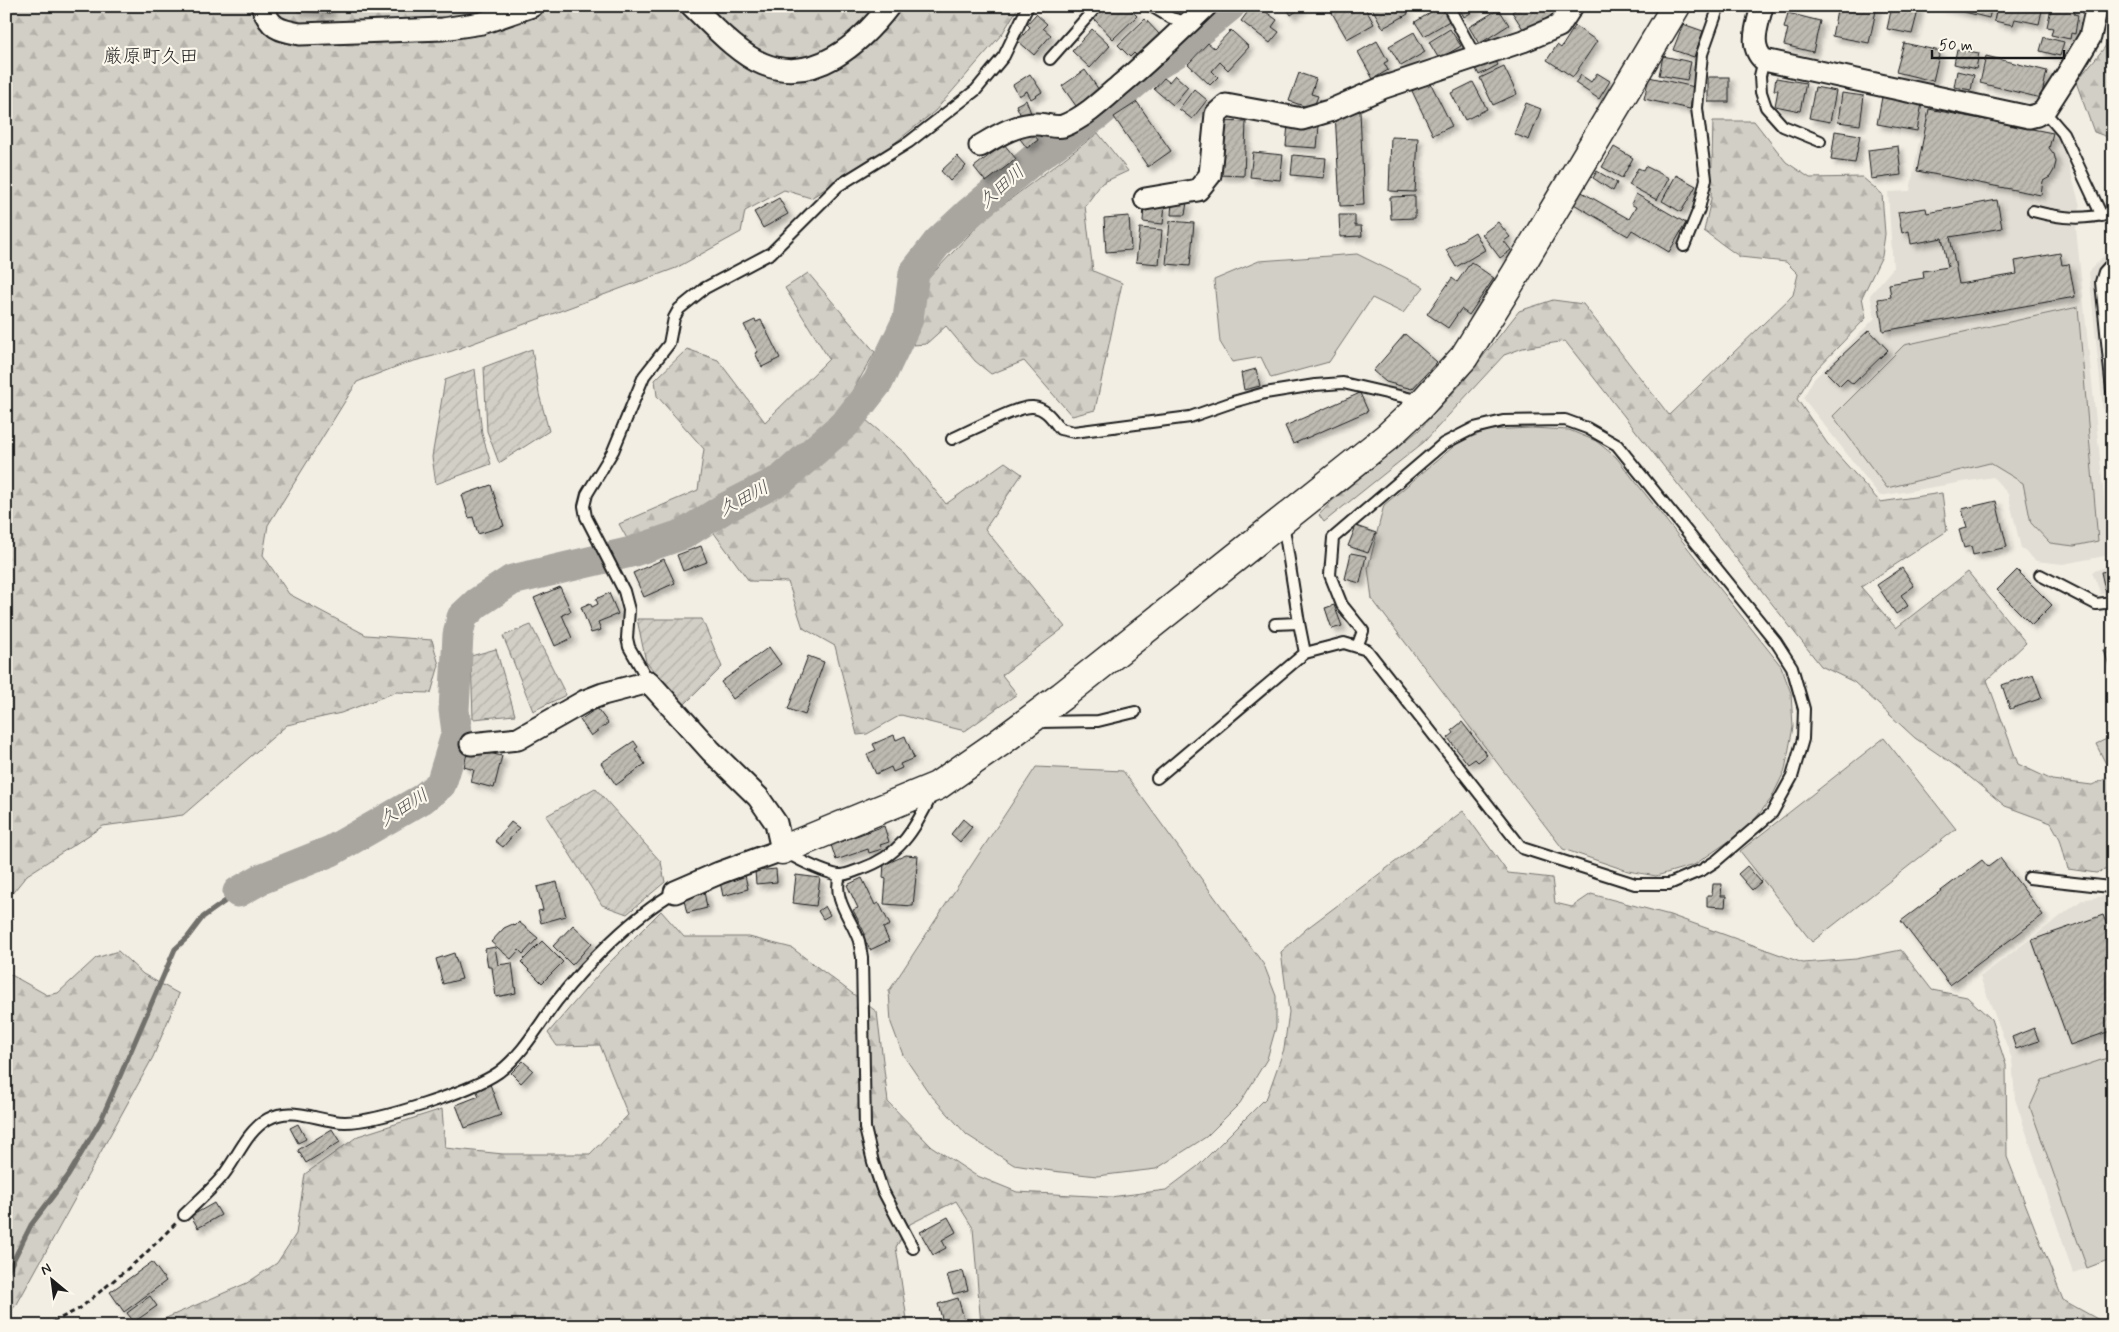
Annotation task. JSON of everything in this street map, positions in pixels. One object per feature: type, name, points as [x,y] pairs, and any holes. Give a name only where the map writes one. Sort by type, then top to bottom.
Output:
[{"type":"street","points":[[262,6],[272,25],[283,31],[300,34],[443,29],[482,24],[532,6]]},
{"type":"street","points":[[692,6],[743,52],[762,64],[779,69],[797,70],[824,64],[838,55],[863,35],[889,6]]},
{"type":"street","points":[[980,146],[1000,134],[1023,125],[1037,124],[1060,127],[1077,119],[1097,105],[1142,66],[1206,6]]},
{"type":"street","points":[[674,892],[937,786],[1027,722],[1387,437],[1424,402],[1464,357],[1516,275],[1676,6]]},
{"type":"street","points":[[1762,6],[1755,40],[1756,49],[1764,60],[2030,117],[2038,116],[2044,111],[2090,37],[2097,6]]},
{"type":"street","points":[[1145,198],[1198,190],[1210,175],[1216,114],[1226,105],[1302,118],[1330,111],[1382,88],[1559,26],[1571,7]]},
{"type":"street","points":[[471,744],[518,739],[585,701],[603,694],[649,682],[711,751],[758,797],[776,823],[782,850]]},
{"type":"lane","points":[[649,682],[629,647],[629,610],[627,599],[586,517],[584,506],[587,494],[613,451],[644,376],[669,344],[674,318],[679,309],[704,288],[770,253],[838,186],[909,142],[976,90],[1004,56],[1028,6]]},
{"type":"lane","points":[[1050,59],[1097,6]]},
{"type":"lane","points":[[1151,6],[1171,18],[1189,22]]},
{"type":"lane","points":[[1448,6],[1475,56]]},
{"type":"lane","points":[[1684,246],[1699,209],[1706,180],[1697,108],[1702,54],[1719,6]]},
{"type":"lane","points":[[1764,60],[1760,76],[1766,107],[1782,126],[1820,141]]},
{"type":"lane","points":[[2044,111],[2063,133],[2102,216]]},
{"type":"lane","points":[[2033,211],[2060,218],[2090,218],[2113,213]]},
{"type":"lane","points":[[2112,395],[2110,341],[2101,282],[2104,272],[2113,262]]},
{"type":"lane","points":[[952,439],[1020,409],[1034,407],[1048,413],[1060,429],[1074,432],[1190,418],[1233,402],[1265,393],[1334,383],[1343,383],[1424,402]]},
{"type":"lane","points":[[1158,778],[1306,653],[1344,643],[1357,647],[1367,650],[1522,848],[1635,884],[1669,884],[1702,870],[1716,861],[1772,813],[1792,777],[1802,739],[1804,709],[1792,667],[1776,642],[1617,445],[1587,428],[1564,420],[1503,421],[1474,428],[1442,444],[1333,538],[1330,575],[1342,605],[1363,631],[1357,647]]},
{"type":"lane","points":[[1282,520],[1298,623],[1306,653]]},
{"type":"lane","points":[[2040,575],[2096,604],[2113,602]]},
{"type":"lane","points":[[1275,624],[1298,623]]},
{"type":"lane","points":[[1027,722],[1098,722],[1136,712]]},
{"type":"lane","points":[[782,850],[801,861],[840,875],[873,865],[892,853],[904,842],[912,832],[937,786]]},
{"type":"lane","points":[[840,875],[838,881],[839,898],[859,941],[862,957],[865,1128],[882,1189],[913,1248]]},
{"type":"lane","points":[[2030,878],[2110,887],[2113,885]]},
{"type":"lane","points":[[184,1215],[222,1177],[249,1137],[268,1119],[288,1113],[346,1122],[373,1119],[472,1086],[500,1071],[520,1051],[558,1001],[599,955],[632,922],[653,905],[674,892]]},
{"type":"path","points":[[45,1326],[79,1309],[142,1257],[184,1215]]},
{"type":"shaded area","points":[[1926,104],[2050,125],[2060,133],[2080,206],[2076,229],[2110,555],[2063,564],[2036,561],[2021,548],[2008,494],[1993,477],[1880,496],[1803,398],[1813,380],[1875,318],[1870,295],[1893,268],[1888,192],[1910,191]]},
{"type":"shaded area","points":[[2113,247],[2113,508],[2089,271]]},
{"type":"shaded area","points":[[2113,564],[2113,593],[2101,594],[2092,572]]},
{"type":"shaded area","points":[[2113,894],[2113,1259],[2073,1273],[2015,1099],[2012,1059],[1980,977],[2082,900]]},
{"type":"green space","points":[[6,6],[1019,6],[1002,34],[935,111],[887,149],[811,198],[784,190],[745,211],[741,232],[676,268],[452,351],[403,364],[357,382],[268,525],[263,555],[289,594],[366,635],[432,640],[439,665],[431,693],[396,692],[341,713],[287,725],[183,815],[103,826],[27,875],[6,901]]},
{"type":"green space","points":[[2113,25],[2113,131],[2105,136],[2094,132],[2076,82],[2105,47]]},
{"type":"green space","points":[[1713,121],[1754,121],[1786,162],[1810,178],[1862,177],[1882,194],[1885,234],[1882,256],[1862,297],[1866,318],[1811,375],[1797,399],[1827,443],[1880,502],[1942,493],[1947,531],[1861,587],[1896,628],[1968,572],[2026,643],[1987,680],[2018,764],[2052,780],[2092,785],[2112,776],[2096,744],[2113,736],[2113,867],[2096,873],[2068,869],[2060,839],[2051,823],[2005,806],[1960,769],[1915,738],[1854,682],[1821,666],[1565,341],[1523,348],[1504,355],[1424,442],[1324,522],[1319,515],[1332,501],[1419,430],[1462,383],[1519,311],[1553,300],[1583,304],[1669,415],[1793,295],[1798,274],[1786,262],[1740,257],[1704,231],[1711,199]]},
{"type":"green space","points":[[1098,133],[1128,171],[1102,183],[1085,206],[1093,271],[1122,283],[1095,410],[1072,416],[1024,361],[991,374],[975,361],[946,326],[926,344],[913,345],[922,285],[984,219]]},
{"type":"green space","points":[[1357,254],[1424,287],[1403,313],[1372,298],[1329,362],[1271,378],[1261,357],[1232,362],[1220,342],[1214,280],[1259,261]]},
{"type":"green space","points":[[808,273],[875,352],[846,403],[905,453],[946,504],[1005,462],[1022,474],[985,529],[1065,627],[1002,675],[1017,694],[965,731],[901,715],[867,734],[857,735],[835,646],[803,628],[788,582],[749,581],[698,511],[630,544],[619,524],[698,490],[704,449],[657,396],[655,380],[687,349],[718,360],[765,422],[829,359],[785,288]]},
{"type":"green space","points":[[2078,307],[2098,541],[2074,546],[2050,543],[2031,523],[2023,483],[1990,463],[1887,488],[1833,416],[1904,345]]},
{"type":"green space","points":[[532,349],[539,394],[549,431],[499,463],[487,431],[484,367]]},
{"type":"green space","points":[[475,369],[482,434],[491,464],[436,484],[432,457],[445,380]]},
{"type":"green space","points":[[1532,428],[1569,430],[1596,441],[1616,457],[1781,666],[1791,693],[1793,727],[1785,770],[1771,799],[1747,829],[1694,865],[1656,876],[1628,871],[1563,849],[1372,599],[1368,568],[1384,505],[1459,442],[1489,430]]},
{"type":"green space","points":[[637,619],[702,619],[722,667],[684,705],[646,662]]},
{"type":"green space","points":[[531,625],[566,695],[533,711],[503,636]]},
{"type":"green space","points":[[496,649],[515,715],[473,719],[471,656]]},
{"type":"green space","points":[[1884,738],[1956,829],[1812,942],[1740,851]]},
{"type":"green space","points":[[1036,767],[1123,771],[1264,965],[1276,996],[1276,1027],[1267,1059],[1240,1103],[1206,1137],[1156,1169],[1097,1176],[1014,1165],[967,1135],[929,1093],[903,1055],[891,1023],[889,991]]},
{"type":"green space","points":[[595,788],[661,862],[665,882],[627,914],[602,905],[546,816]]},
{"type":"green space","points":[[1463,811],[1508,873],[1552,878],[1555,903],[1572,907],[1591,894],[1670,915],[1803,963],[1856,959],[1901,950],[1932,990],[1967,997],[1991,1019],[2006,1065],[2007,1157],[2063,1300],[2110,1326],[981,1326],[973,1228],[956,1201],[910,1224],[896,1247],[908,1326],[143,1326],[164,1319],[247,1283],[277,1263],[296,1234],[305,1174],[358,1136],[442,1109],[445,1148],[503,1154],[590,1154],[628,1115],[600,1045],[557,1046],[548,1033],[604,968],[661,911],[684,937],[749,937],[792,948],[877,1012],[888,1102],[931,1146],[975,1175],[1017,1192],[1110,1197],[1166,1190],[1198,1166],[1267,1097],[1284,1049],[1289,1012],[1281,952],[1306,929]]},
{"type":"green space","points":[[118,951],[143,974],[179,994],[153,1057],[17,1304],[6,1316],[6,972],[47,995],[58,993],[96,958]]},
{"type":"green space","points":[[2113,1056],[2113,1258],[2087,1268],[2030,1107],[2042,1080]]},
{"type":"building","points":[[297,6],[330,6],[330,13],[297,11]]},
{"type":"building","points":[[1105,6],[1127,6],[1137,16],[1113,39],[1093,18]]},
{"type":"building","points":[[1252,6],[1258,6],[1277,20],[1272,27],[1279,32],[1270,43],[1241,21]]},
{"type":"building","points":[[1285,6],[1304,6],[1291,15]]},
{"type":"building","points":[[1339,6],[1344,6],[1346,11],[1354,6],[1364,6],[1374,24],[1347,39],[1331,11]]},
{"type":"building","points":[[1371,6],[1404,6],[1408,14],[1383,28]]},
{"type":"building","points":[[1441,6],[1451,20],[1424,36],[1415,22]]},
{"type":"building","points":[[1458,6],[1482,6],[1464,17]]},
{"type":"building","points":[[1520,6],[1558,6],[1560,9],[1544,20],[1546,23],[1525,32],[1512,12]]},
{"type":"building","points":[[1838,6],[1877,6],[1869,43],[1832,36]]},
{"type":"building","points":[[1892,6],[1919,7],[1912,34],[1887,29]]},
{"type":"building","points":[[1940,6],[1992,6],[1989,18]]},
{"type":"building","points":[[1997,6],[2043,6],[2039,24],[2015,19],[2013,25],[1994,21]]},
{"type":"building","points":[[2057,6],[2076,6],[2074,14],[2078,15],[2075,34],[2071,33],[2070,39],[2051,35],[2053,28],[2047,27],[2051,8],[2057,9]]},
{"type":"building","points":[[1499,9],[1509,25],[1479,44],[1469,27]]},
{"type":"building","points":[[1788,13],[1820,21],[1813,52],[1784,45],[1788,29],[1784,28]]},
{"type":"building","points":[[1036,14],[1047,24],[1043,28],[1051,35],[1034,55],[1018,41],[1030,27],[1027,24]]},
{"type":"building","points":[[1145,19],[1160,35],[1138,57],[1134,53],[1130,57],[1118,45]]},
{"type":"building","points":[[1683,24],[1703,31],[1694,57],[1673,50]]},
{"type":"building","points":[[1575,26],[1597,41],[1573,77],[1547,60],[1557,45],[1561,48]]},
{"type":"building","points":[[1092,29],[1110,46],[1090,68],[1072,51]]},
{"type":"building","points":[[1450,29],[1461,46],[1439,59],[1429,42]]},
{"type":"building","points":[[1231,30],[1249,47],[1228,70],[1220,62],[1212,71],[1218,77],[1210,85],[1188,64],[1208,43],[1214,48]]},
{"type":"building","points":[[1414,32],[1425,52],[1401,66],[1389,46]]},
{"type":"building","points":[[2044,37],[2064,42],[2060,56],[2040,51]]},
{"type":"building","points":[[1377,41],[1388,61],[1384,63],[1388,70],[1373,79],[1358,52]]},
{"type":"building","points":[[1904,43],[1940,51],[1933,81],[1896,72]]},
{"type":"building","points":[[1957,49],[1979,53],[1976,69],[1954,64]]},
{"type":"building","points":[[1492,54],[1498,65],[1479,75],[1473,63]]},
{"type":"building","points":[[1663,56],[1691,62],[1687,80],[1659,75]]},
{"type":"building","points":[[1986,56],[2047,71],[2041,98],[1980,83]]},
{"type":"building","points":[[1504,67],[1517,94],[1493,105],[1480,78]]},
{"type":"building","points":[[1085,70],[1099,90],[1076,106],[1062,86]]},
{"type":"building","points":[[1957,71],[1974,75],[1971,90],[1954,87]]},
{"type":"building","points":[[1299,73],[1316,79],[1311,94],[1318,96],[1313,109],[1289,101]]},
{"type":"building","points":[[1597,73],[1610,81],[1599,99],[1575,83],[1581,75],[1591,82]]},
{"type":"building","points":[[1030,74],[1042,92],[1031,99],[1027,91],[1019,96],[1013,85]]},
{"type":"building","points":[[1175,75],[1188,87],[1173,105],[1154,89],[1164,78],[1169,82]]},
{"type":"building","points":[[1649,77],[1695,87],[1690,109],[1644,99]]},
{"type":"building","points":[[1708,77],[1729,77],[1729,102],[1708,102]]},
{"type":"building","points":[[1776,78],[1806,83],[1800,111],[1775,106],[1778,90],[1774,90]]},
{"type":"building","points":[[1430,82],[1452,126],[1433,135],[1412,91]]},
{"type":"building","points":[[1473,82],[1487,109],[1465,120],[1451,93]]},
{"type":"building","points":[[1815,87],[1836,91],[1830,122],[1809,118]]},
{"type":"building","points":[[1194,89],[1207,100],[1192,119],[1179,109]]},
{"type":"building","points":[[1842,93],[1864,96],[1860,125],[1838,122]]},
{"type":"building","points":[[1882,97],[1922,103],[1917,131],[1877,124]]},
{"type":"building","points":[[1026,100],[1031,113],[1022,118],[1016,105]]},
{"type":"building","points":[[1137,102],[1171,151],[1148,167],[1114,117]]},
{"type":"building","points":[[1526,103],[1541,109],[1529,140],[1514,134]]},
{"type":"building","points":[[1929,109],[2053,133],[2049,148],[2054,154],[2056,162],[2050,177],[2043,181],[2041,195],[1917,171]]},
{"type":"building","points":[[1360,111],[1364,205],[1340,206],[1335,112]]},
{"type":"building","points":[[1221,121],[1246,122],[1244,176],[1219,175]]},
{"type":"building","points":[[1288,124],[1319,126],[1317,148],[1286,146]]},
{"type":"building","points":[[1030,129],[1038,140],[1027,148],[1017,135]]},
{"type":"building","points":[[1835,131],[1860,135],[1855,163],[1831,160]]},
{"type":"building","points":[[1391,137],[1418,138],[1415,192],[1389,191]]},
{"type":"building","points":[[1004,144],[1016,159],[986,182],[974,167]]},
{"type":"building","points":[[1898,146],[1901,175],[1871,179],[1868,150]]},
{"type":"building","points":[[1614,147],[1633,158],[1622,178],[1602,167]]},
{"type":"building","points":[[1253,152],[1283,155],[1280,180],[1250,177]]},
{"type":"building","points":[[1293,155],[1326,158],[1324,178],[1291,175]]},
{"type":"building","points":[[957,156],[966,166],[950,181],[941,171]]},
{"type":"building","points":[[1645,166],[1669,178],[1657,200],[1629,185],[1638,168],[1643,170]]},
{"type":"building","points":[[1597,171],[1617,183],[1613,191],[1593,178]]},
{"type":"building","points":[[1676,175],[1696,186],[1681,212],[1662,201]]},
{"type":"building","points":[[1580,191],[1629,219],[1636,207],[1631,204],[1636,194],[1686,223],[1669,252],[1632,230],[1628,236],[1572,203]]},
{"type":"building","points":[[1415,196],[1415,218],[1391,219],[1390,197]]},
{"type":"building","points":[[779,198],[788,214],[763,228],[754,212]]},
{"type":"building","points":[[1997,200],[2002,228],[1950,237],[1959,284],[2017,274],[2015,261],[2060,253],[2062,265],[2069,264],[2075,297],[1883,331],[1878,299],[1891,297],[1889,284],[1924,278],[1923,271],[1948,267],[1942,238],[1911,244],[1909,231],[1902,233],[1898,212],[1926,208],[1927,213]]},
{"type":"building","points":[[1172,201],[1187,202],[1185,215],[1171,215]]},
{"type":"building","points":[[1144,204],[1165,205],[1163,224],[1143,222]]},
{"type":"building","points":[[1339,215],[1355,215],[1355,226],[1361,226],[1362,236],[1340,237]]},
{"type":"building","points":[[1129,216],[1131,250],[1106,252],[1104,218]]},
{"type":"building","points":[[1170,221],[1194,223],[1190,266],[1166,264]]},
{"type":"building","points":[[1498,222],[1510,237],[1504,241],[1511,250],[1500,258],[1482,234]]},
{"type":"building","points":[[1140,228],[1162,230],[1159,264],[1136,262]]},
{"type":"building","points":[[1475,232],[1485,250],[1456,267],[1446,250]]},
{"type":"building","points":[[1471,262],[1494,278],[1469,315],[1461,309],[1448,328],[1427,314],[1452,278],[1457,282]]},
{"type":"building","points":[[755,320],[756,322],[761,320],[780,358],[762,367],[755,353],[758,352],[744,325]]},
{"type":"building","points":[[1869,330],[1888,350],[1853,384],[1847,379],[1840,386],[1825,371]]},
{"type":"building","points":[[1405,334],[1437,362],[1412,389],[1386,382],[1373,371]]},
{"type":"building","points":[[1256,369],[1260,386],[1244,390],[1241,373]]},
{"type":"building","points":[[1360,393],[1368,411],[1293,444],[1285,426]]},
{"type":"building","points":[[491,485],[504,526],[478,534],[473,517],[469,518],[462,495]]},
{"type":"building","points":[[1996,501],[2007,547],[1973,555],[1971,546],[1964,548],[1959,530],[1967,528],[1962,509]]},
{"type":"building","points":[[1356,526],[1376,533],[1368,553],[1348,546]]},
{"type":"building","points":[[701,546],[707,562],[683,571],[677,555]]},
{"type":"building","points":[[1351,553],[1366,556],[1360,583],[1345,579]]},
{"type":"building","points":[[664,559],[675,583],[644,597],[633,573]]},
{"type":"building","points":[[1902,568],[1914,586],[1901,595],[1908,606],[1896,614],[1877,585]]},
{"type":"building","points":[[2017,570],[2052,605],[2032,625],[1997,590]]},
{"type":"building","points":[[2113,570],[2113,589],[2105,590],[2101,572]]},
{"type":"building","points":[[560,587],[571,611],[562,615],[572,638],[555,646],[534,598]]},
{"type":"building","points":[[609,593],[618,614],[598,622],[601,630],[591,633],[581,607],[590,603],[592,607],[598,604],[596,599]]},
{"type":"building","points":[[1334,605],[1342,626],[1332,629],[1325,608]]},
{"type":"building","points":[[769,647],[781,664],[733,699],[721,682]]},
{"type":"building","points":[[2113,647],[2113,675],[2112,675],[2104,650]]},
{"type":"building","points":[[808,656],[824,662],[805,715],[788,709]]},
{"type":"building","points":[[2033,674],[2042,698],[2010,709],[2002,685]]},
{"type":"building","points":[[597,708],[608,723],[591,736],[580,720]]},
{"type":"building","points":[[1462,722],[1487,755],[1478,762],[1475,759],[1468,764],[1448,738],[1454,733],[1452,730]]},
{"type":"building","points":[[894,735],[896,740],[905,736],[914,758],[900,764],[902,768],[893,772],[891,767],[876,774],[867,754],[876,750],[873,744]]},
{"type":"building","points":[[634,741],[638,747],[635,749],[645,764],[616,785],[601,763]]},
{"type":"building","points":[[468,748],[502,756],[494,788],[471,782],[474,770],[464,767]]},
{"type":"building","points":[[963,819],[972,827],[960,842],[951,834]]},
{"type":"building","points":[[511,822],[519,828],[503,847],[495,841]]},
{"type":"building","points":[[884,826],[889,842],[880,845],[882,849],[869,853],[868,849],[836,860],[831,845]]},
{"type":"building","points":[[906,855],[918,856],[913,906],[884,904],[886,879],[883,878],[884,863]]},
{"type":"building","points":[[2000,858],[2043,915],[1950,985],[1901,921],[1982,860],[1988,867]]},
{"type":"building","points":[[1747,866],[1761,882],[1752,890],[1738,874]]},
{"type":"building","points":[[776,869],[777,882],[756,884],[755,871]]},
{"type":"building","points":[[745,875],[748,889],[723,896],[720,882]]},
{"type":"building","points":[[796,875],[820,878],[816,906],[793,903]]},
{"type":"building","points":[[862,878],[875,905],[879,903],[890,925],[883,928],[889,941],[870,950],[862,935],[865,934],[853,910],[858,908],[847,885]]},
{"type":"building","points":[[557,882],[566,916],[541,923],[538,911],[543,910],[537,887]]},
{"type":"building","points":[[1713,884],[1722,884],[1721,896],[1726,896],[1725,907],[1707,906],[1707,895],[1712,895]]},
{"type":"building","points":[[704,891],[707,908],[687,913],[683,896]]},
{"type":"building","points":[[825,906],[830,915],[823,919],[818,911]]},
{"type":"building","points":[[2103,915],[2113,941],[2113,1030],[2070,1045],[2032,940]]},
{"type":"building","points":[[519,922],[538,938],[523,954],[519,950],[511,959],[491,942],[504,928],[513,924],[515,926]]},
{"type":"building","points":[[573,925],[592,943],[572,965],[553,946]]},
{"type":"building","points":[[542,941],[563,962],[542,983],[521,962]]},
{"type":"building","points":[[495,947],[498,965],[512,963],[516,993],[496,997],[492,967],[488,967],[485,949]]},
{"type":"building","points":[[454,953],[462,979],[443,984],[436,959]]},
{"type":"building","points":[[2034,1028],[2039,1041],[2016,1049],[2012,1037]]},
{"type":"building","points":[[523,1061],[533,1070],[521,1083],[511,1073]]},
{"type":"building","points":[[490,1084],[501,1115],[465,1128],[456,1105],[479,1096],[476,1090]]},
{"type":"building","points":[[298,1124],[306,1139],[298,1143],[290,1128]]},
{"type":"building","points":[[332,1129],[340,1142],[306,1163],[298,1150]]},
{"type":"building","points":[[214,1203],[221,1215],[198,1228],[191,1216]]},
{"type":"building","points":[[948,1217],[956,1232],[942,1240],[946,1248],[933,1255],[920,1232]]},
{"type":"building","points":[[152,1262],[166,1281],[124,1312],[110,1292]]},
{"type":"building","points":[[963,1271],[968,1290],[953,1294],[947,1275]]},
{"type":"building","points":[[150,1296],[157,1306],[134,1322],[127,1313]]},
{"type":"building","points":[[958,1298],[965,1322],[944,1326],[938,1304]]},
{"type":"waterway","name":"久田川","points":[[238,892],[261,879],[331,851],[422,799],[441,784],[457,732],[454,710],[458,635],[462,617],[477,603],[512,580],[631,552],[684,534],[725,508],[782,479],[846,423],[878,382],[908,319],[914,273],[938,242],[968,214],[1034,159],[1098,114],[1155,66],[1177,52],[1193,36],[1230,6]]},
{"type":"waterway","points":[[6,1275],[31,1225],[68,1176],[101,1120],[175,949],[187,938],[203,917],[238,892]]},
{"type":"district","name":"厳原町久田","points":[[151,56]]}]
